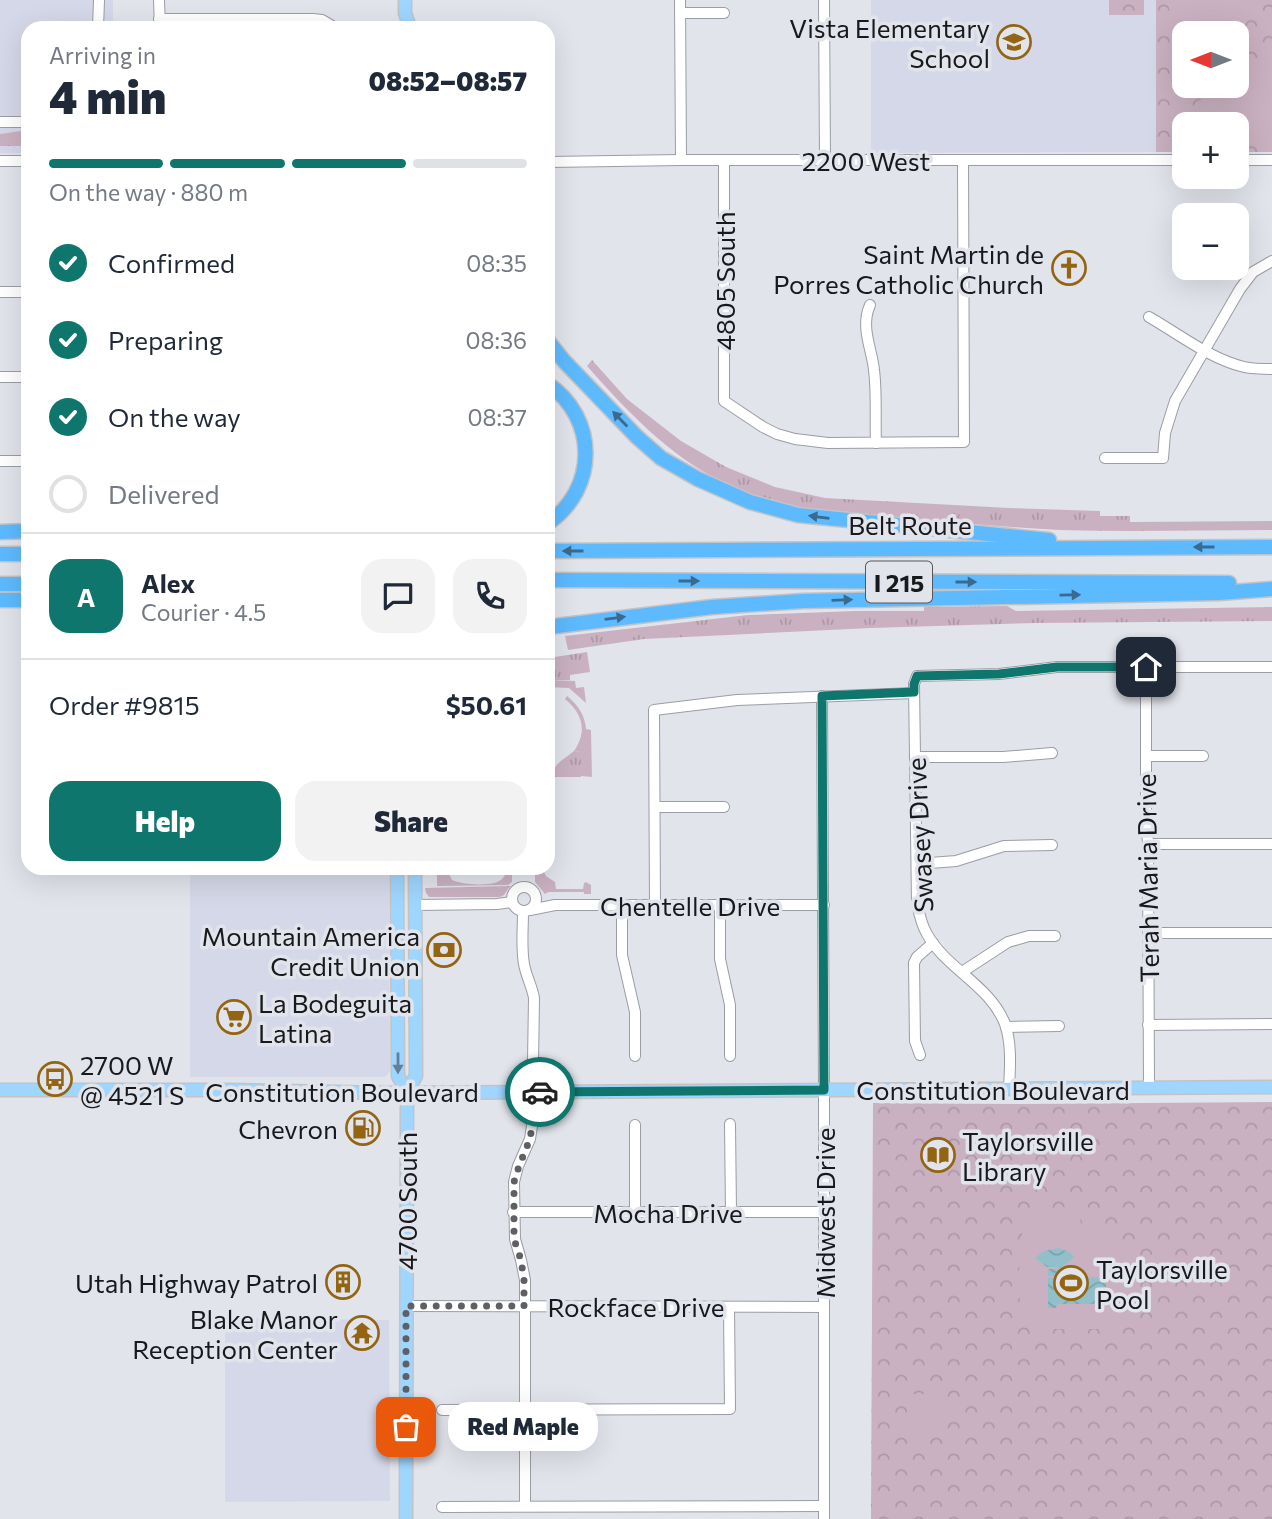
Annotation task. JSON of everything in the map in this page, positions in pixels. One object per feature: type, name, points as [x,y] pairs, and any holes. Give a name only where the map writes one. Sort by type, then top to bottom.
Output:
[{"type":"highway","points":[[555,349],[637,437],[661,458],[698,479],[750,502],[798,515],[1131,547]]},
{"type":"highway","points":[[555,390],[575,412],[583,431],[586,452],[584,472],[577,491],[566,508],[555,517]]},
{"type":"highway","points":[[0,532],[21,531]]},
{"type":"highway","name":"Belt Route","points":[[555,551],[1272,547]]},
{"type":"highway","points":[[0,554],[21,554]]},
{"type":"highway","name":"I 215","points":[[555,580],[1272,583]]},
{"type":"highway","points":[[0,584],[21,584]]},
{"type":"highway","points":[[555,626],[702,608],[803,601],[1219,593],[1272,589]]},
{"type":"highway","points":[[0,600],[21,600]]},
{"type":"main road","name":"4700 South","points":[[397,875],[398,1076],[407,1093]]},
{"type":"main road","name":"4700 South","points":[[406,1519],[407,1093],[416,1076],[415,875]]},
{"type":"main road","name":"Constitution Boulevard","points":[[0,1090],[407,1093],[1272,1087]]},
{"type":"street","points":[[98,21],[99,0]]},
{"type":"street","points":[[159,0],[159,21]]},
{"type":"street","points":[[680,0],[681,160]]},
{"type":"street","points":[[824,0],[825,160]]},
{"type":"street","points":[[680,13],[724,13]]},
{"type":"street","points":[[236,21],[324,21]]},
{"type":"street","points":[[0,122],[21,122]]},
{"type":"street","name":"4805 South","points":[[724,160],[724,401],[764,427],[795,439],[813,442],[876,443]]},
{"type":"street","points":[[870,305],[865,326],[874,369],[876,443],[964,442],[963,160]]},
{"type":"street","name":"2200 West","points":[[555,162],[1172,160]]},
{"type":"street","points":[[1249,160],[1272,160]]},
{"type":"street","points":[[0,161],[21,161]]},
{"type":"street","points":[[1105,458],[1163,458],[1165,433],[1175,401],[1246,280],[1261,266],[1272,261]]},
{"type":"street","points":[[0,292],[21,292]]},
{"type":"street","points":[[1149,317],[1205,350],[1235,364],[1247,368],[1272,369]]},
{"type":"street","points":[[0,377],[21,377]]},
{"type":"street","points":[[0,461],[21,461]]},
{"type":"street","points":[[1146,667],[1272,667]]},
{"type":"street","name":"Swasey Drive","points":[[1009,1089],[1006,1027],[994,1004],[933,943],[919,914],[914,684],[917,676],[999,674],[1048,668],[1146,667]]},
{"type":"street","name":"Terah Maria Drive","points":[[1146,667],[1149,1088]]},
{"type":"street","points":[[655,905],[654,710],[719,701],[914,692]]},
{"type":"street","name":"Midwest Drive","points":[[822,696],[824,1519]]},
{"type":"street","points":[[915,757],[1003,757],[1052,753]]},
{"type":"street","points":[[1146,756],[1203,756]]},
{"type":"street","points":[[655,807],[724,807]]},
{"type":"street","points":[[1148,845],[1272,844]]},
{"type":"street","points":[[917,864],[956,861],[1004,846],[1052,845]]},
{"type":"street","points":[[525,1506],[524,1280],[514,1239],[513,1212],[514,1182],[532,1126],[534,998],[523,959],[527,911],[536,901],[534,893],[527,887],[520,887],[513,893],[512,902],[514,908],[527,911]]},
{"type":"street","name":"Chentelle Drive","points":[[534,893],[555,905]]},
{"type":"street","points":[[415,905],[512,902]]},
{"type":"street","name":"Chentelle Drive","points":[[527,911],[555,905],[824,905]]},
{"type":"street","points":[[622,905],[622,956],[635,1012],[635,1056]]},
{"type":"street","points":[[720,905],[720,959],[730,1005],[730,1056]]},
{"type":"street","points":[[1149,933],[1272,933]]},
{"type":"street","points":[[962,972],[1009,942],[1029,936],[1055,936]]},
{"type":"street","points":[[920,1055],[915,1041],[914,963],[933,943]]},
{"type":"street","points":[[1149,1025],[1272,1024]]},
{"type":"street","points":[[1006,1027],[1059,1026]]},
{"type":"street","points":[[730,1124],[731,1212]]},
{"type":"street","points":[[635,1125],[635,1212]]},
{"type":"street","name":"Mocha Drive","points":[[513,1212],[824,1212]]},
{"type":"street","name":"Rockface Drive","points":[[406,1306],[824,1307]]},
{"type":"street","points":[[442,1410],[730,1409],[729,1307]]},
{"type":"street","points":[[442,1507],[824,1506]]},
{"type":"shaded area","points":[[0,0],[113,0],[113,21],[21,21],[21,153],[0,153]]},
{"type":"shaded area","name":"Vista Elementary School","points":[[871,0],[1156,0],[1156,152],[871,153]]},
{"type":"shaded area","points":[[190,875],[389,875],[390,1071],[385,1077],[190,1077]]},
{"type":"shaded area","points":[[225,1318],[389,1320],[390,1501],[225,1502]]},
{"type":"green space","points":[[1109,0],[1144,0],[1144,15],[1109,15]]},
{"type":"green space","points":[[1156,0],[1272,0],[1272,152],[1249,152],[1249,112],[1172,112],[1172,152],[1156,152]]},
{"type":"green space","points":[[1168,0],[1242,0],[1244,5],[1243,21],[1172,21],[1172,26]]},
{"type":"green space","points":[[1259,57],[1267,59],[1272,66],[1272,140],[1249,140],[1249,112],[1204,112],[1197,103],[1203,98],[1250,98],[1250,63]]},
{"type":"green space","points":[[21,131],[21,146],[0,146],[0,134]]},
{"type":"green space","points":[[592,360],[627,399],[681,441],[726,467],[775,487],[825,498],[1100,511],[1100,516],[1130,516],[1130,522],[1272,521],[1272,530],[1044,529],[852,515],[772,502],[722,482],[666,445],[633,415],[587,366]]},
{"type":"green space","points":[[1007,606],[1016,611],[1272,607],[1272,621],[1036,623],[871,628],[644,639],[568,650],[565,636],[748,615],[924,611],[924,607]]},
{"type":"green space","points":[[587,652],[590,672],[570,675],[570,680],[555,680],[555,657]]},
{"type":"green space","points":[[555,680],[575,681],[576,688],[584,687],[586,703],[569,688],[555,687]]},
{"type":"green space","points":[[567,696],[580,711],[586,729],[591,730],[592,777],[581,776],[581,752],[574,751],[581,736],[581,723],[576,710],[565,699]]},
{"type":"green space","points":[[574,751],[581,752],[581,777],[555,777],[557,765]]},
{"type":"green space","points":[[437,875],[450,875],[452,880],[478,884],[498,882],[504,875],[512,875],[512,882],[508,885],[437,886]]},
{"type":"green space","points":[[535,875],[546,875],[555,882],[556,889],[583,889],[586,882],[591,885],[591,894],[545,894],[535,882]]},
{"type":"green space","points":[[510,886],[500,897],[429,897],[425,888]]},
{"type":"green space","points":[[1272,1102],[1272,1519],[871,1519],[873,1103]]},
{"type":"green space","name":"Taylorsville Pool","points":[[1058,1207],[1065,1207],[1066,1211],[1080,1211],[1081,1231],[1121,1231],[1122,1319],[1113,1319],[1112,1329],[1030,1329],[1029,1320],[1020,1320],[1019,1247],[1022,1246],[1022,1215],[1058,1213]]},
{"type":"green space","points":[[907,1394],[942,1394],[943,1429],[907,1429]]},
{"type":"water","points":[[1059,1248],[1075,1257],[1062,1267],[1062,1278],[1106,1277],[1106,1304],[1057,1304],[1056,1308],[1048,1308],[1048,1278],[1058,1276],[1048,1276],[1048,1269],[1058,1271],[1058,1267],[1047,1267],[1035,1258],[1044,1251]]},
{"type":"way so far","points":[[406,1427],[406,1306],[524,1306],[524,1280],[514,1239],[514,1182],[530,1139],[533,1092],[540,1092]]},
{"type":"place","name":"Vista Elementary School","points":[[1014,42]]},
{"type":"place","name":"Saint Martin de Porres Catholic Church","points":[[1069,268]]},
{"type":"place","name":"Mountain America Credit Union","points":[[444,950]]},
{"type":"place","name":"La Bodeguita Latina","points":[[234,1017]]},
{"type":"place","name":"2700 W @ 4521 S","points":[[55,1079]]},
{"type":"place","name":"Chevron","points":[[363,1128]]},
{"type":"place","name":"Taylorsville Library","points":[[938,1155]]},
{"type":"place","name":"Utah Highway Patrol","points":[[343,1282]]},
{"type":"place","name":"Taylorsville Pool","points":[[1071,1283]]},
{"type":"place","name":"Blake Manor Reception Center","points":[[362,1333]]},
{"type":"place","name":"Red Maple","points":[[406,1427]]},
{"type":"route","points":[[540,1092],[824,1090],[822,696],[914,692],[917,676],[999,674],[1057,667],[1146,667]]}]
